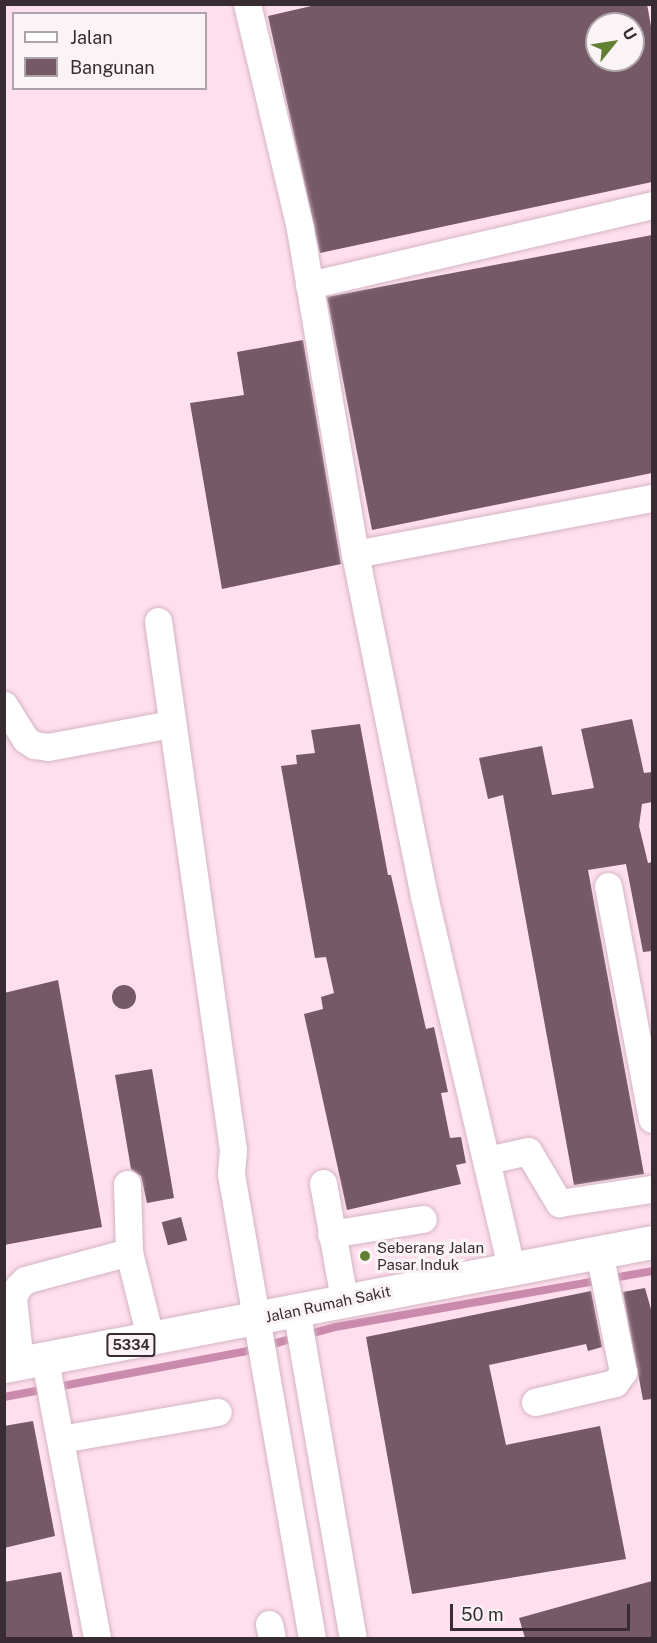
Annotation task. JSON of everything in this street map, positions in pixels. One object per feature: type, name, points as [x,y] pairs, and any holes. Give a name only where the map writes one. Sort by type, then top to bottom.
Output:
[{"type":"main road","name":"Jalan Rumah Sakit","points":[[34,1372],[151,1341],[261,1340],[300,1331],[344,1299],[512,1268],[603,1270],[652,1242]]},
{"type":"street","points":[[247,4],[309,285],[355,554],[424,896],[512,1268]]},
{"type":"street","points":[[309,285],[652,205]]},
{"type":"street","points":[[355,554],[652,498]]},
{"type":"street","points":[[158,621],[233,1149],[231,1174],[312,1638]]},
{"type":"street","points":[[4,705],[25,739],[34,746],[48,747],[171,723]]},
{"type":"street","points":[[608,886],[652,1120]]},
{"type":"street","points":[[488,1160],[528,1151],[559,1203],[652,1189]]},
{"type":"street","points":[[323,1183],[344,1299]]},
{"type":"street","points":[[127,1184],[129,1252],[151,1341]]},
{"type":"street","points":[[331,1234],[423,1219]]},
{"type":"street","points":[[97,1638],[61,1439],[34,1372],[12,1297],[25,1280],[129,1252]]},
{"type":"street","points":[[535,1402],[615,1383],[623,1372],[603,1270]]},
{"type":"street","points":[[300,1331],[353,1638]]},
{"type":"street","points":[[61,1439],[218,1412]]},
{"type":"building","points":[[320,4],[647,4],[652,32],[652,182],[320,253],[268,16]]},
{"type":"building","points":[[652,235],[652,473],[372,530],[327,297]]},
{"type":"building","points":[[303,340],[341,564],[222,589],[190,403],[244,395],[237,352]]},
{"type":"building","points":[[632,719],[644,773],[652,772],[652,802],[642,804],[639,826],[648,863],[652,862],[652,951],[643,952],[626,864],[588,870],[644,1174],[574,1185],[503,795],[488,799],[479,758],[542,746],[552,795],[594,788],[581,729]]},
{"type":"building","points":[[360,724],[388,875],[391,875],[426,1029],[434,1027],[448,1092],[441,1093],[450,1138],[461,1137],[466,1163],[456,1165],[461,1184],[347,1210],[304,1014],[323,1009],[321,997],[334,993],[326,957],[315,958],[281,766],[297,764],[296,755],[315,753],[311,730]]},
{"type":"building","points":[[58,980],[102,1227],[4,1245],[4,993]]},
{"type":"building","points":[[124,985],[133,988],[136,997],[133,1006],[124,1009],[115,1006],[112,997],[115,988]]},
{"type":"building","points":[[152,1069],[174,1198],[147,1203],[141,1176],[131,1169],[115,1075]]},
{"type":"building","points":[[181,1217],[187,1240],[168,1245],[162,1222]]},
{"type":"building","points":[[645,1288],[652,1313],[652,1399],[643,1400],[623,1292]]},
{"type":"building","points":[[591,1291],[602,1347],[588,1351],[586,1344],[489,1365],[506,1445],[600,1426],[626,1559],[412,1594],[366,1337]]},
{"type":"building","points":[[33,1421],[55,1536],[4,1548],[4,1426]]},
{"type":"building","points":[[61,1572],[73,1638],[4,1638],[4,1582]]},
{"type":"building","points":[[652,1581],[652,1638],[525,1638],[519,1618]]},
{"type":"waterway","points":[[4,1397],[243,1352],[335,1327],[652,1271]]},
{"type":"place","name":"Seberang Jalan Pasar Induk","points":[[365,1256]]}]
